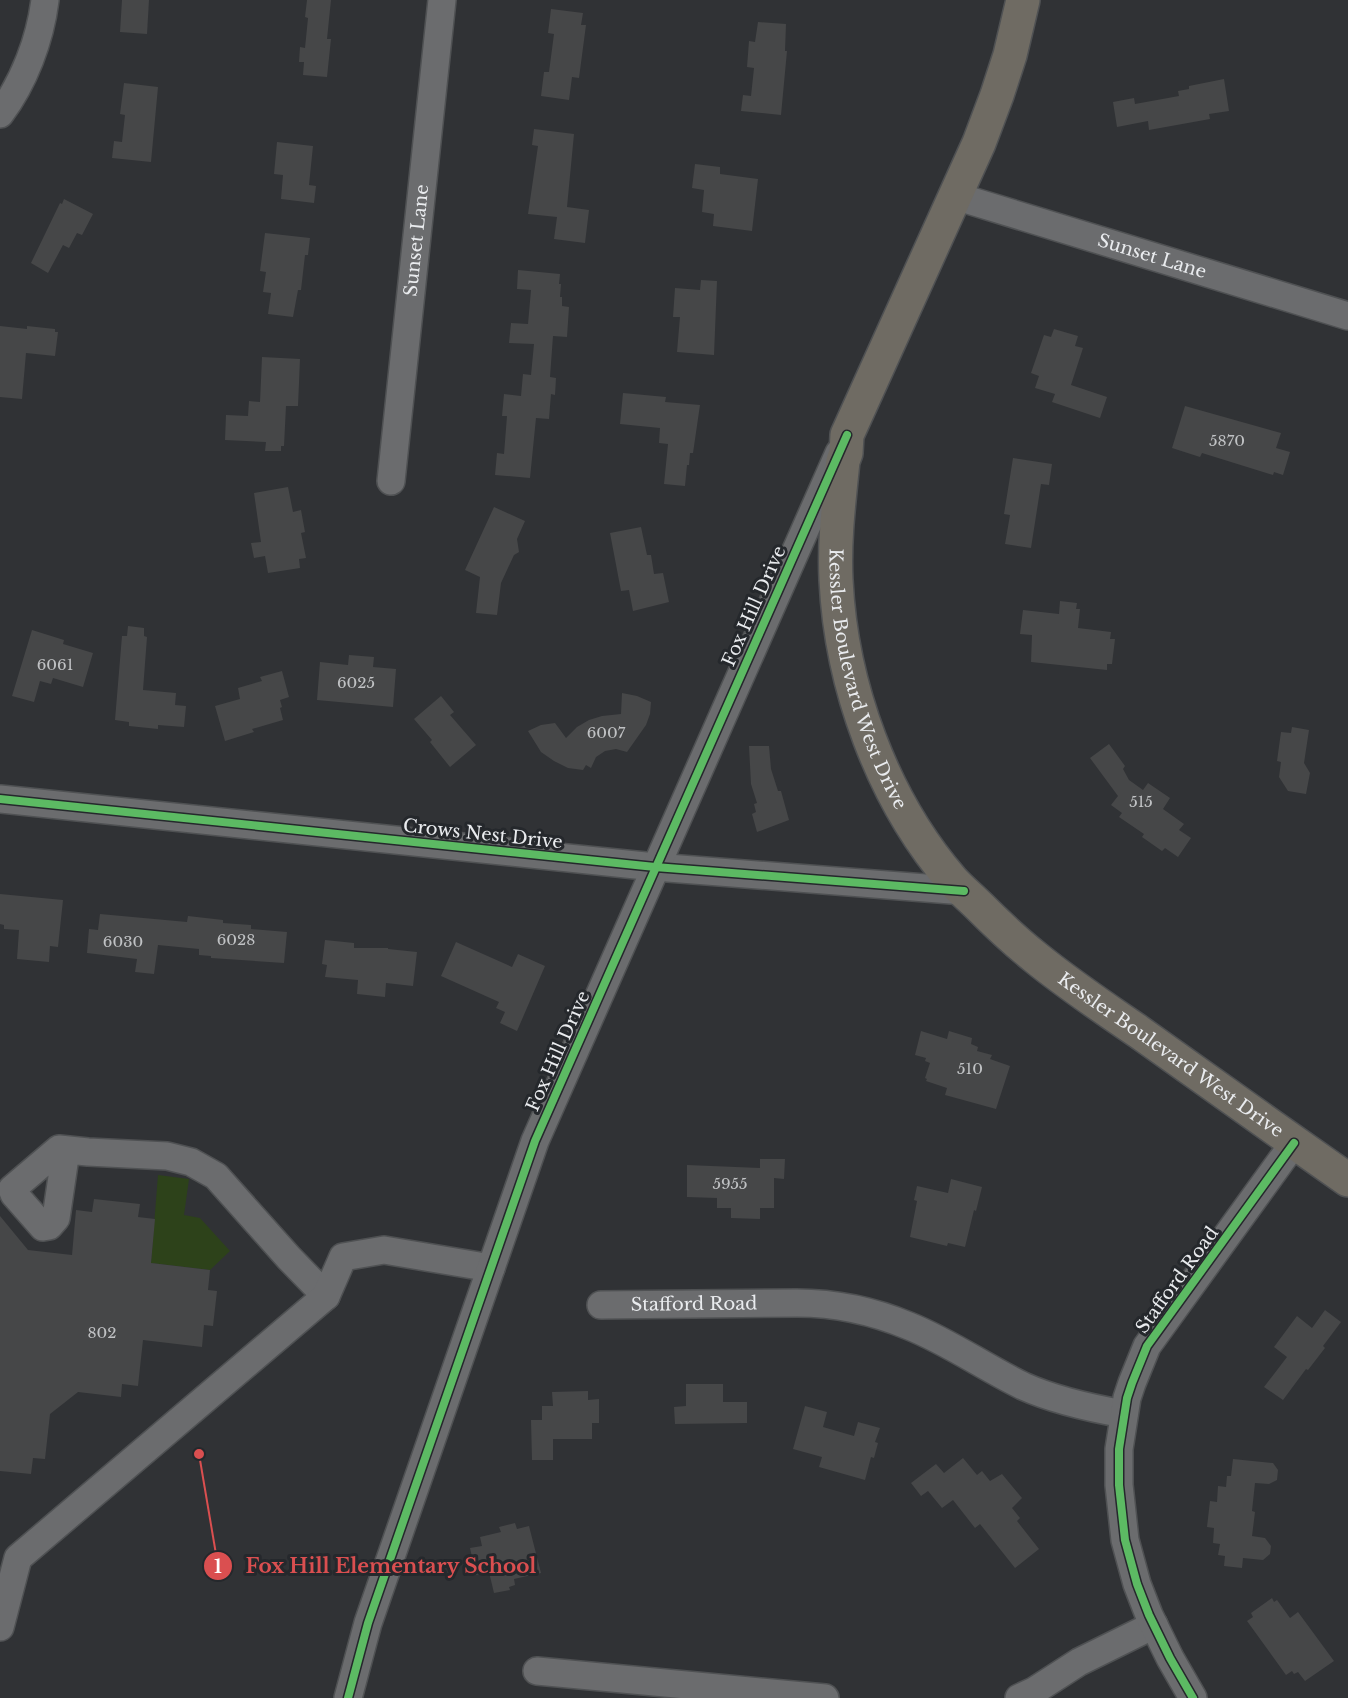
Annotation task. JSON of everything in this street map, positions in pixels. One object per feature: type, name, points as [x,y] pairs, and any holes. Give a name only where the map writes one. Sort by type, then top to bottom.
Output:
[{"type":"main road","name":"Kessler Boulevard West Drive","points":[[1023,0],[1010,55],[979,143],[847,435],[835,546],[836,580],[849,672],[862,721],[885,776],[901,806],[943,869],[954,883],[1009,935],[1060,976],[1348,1180]]},
{"type":"street","points":[[0,114],[9,101],[31,56],[45,0]]},
{"type":"street","name":"Sunset Lane","points":[[391,481],[442,0]]},
{"type":"street","name":"Sunset Lane","points":[[955,196],[1348,316]]},
{"type":"street","name":"Fox Hill Drive","points":[[348,1698],[368,1623],[535,1141],[847,435]]},
{"type":"street","name":"Crows Nest Drive","points":[[0,800],[655,867],[964,891]]},
{"type":"street","name":"Stafford Road","points":[[1193,1698],[1154,1625],[1137,1584],[1125,1540],[1118,1468],[1124,1414],[1132,1383],[1147,1346],[1294,1143]]},
{"type":"street","points":[[66,1150],[167,1156],[191,1162],[216,1176],[326,1296]]},
{"type":"street","points":[[1,1620],[18,1558],[326,1296],[343,1257],[384,1250],[490,1268]]},
{"type":"street","name":"Stafford Road","points":[[601,1305],[797,1303],[824,1304],[859,1310],[877,1314],[918,1330],[1031,1389],[1073,1403],[1124,1414]]},
{"type":"street","points":[[1019,1698],[1079,1662],[1154,1625]]},
{"type":"street","points":[[537,1671],[825,1698]]},
{"type":"green space","points":[[158,1175],[189,1179],[184,1215],[200,1218],[230,1251],[210,1270],[151,1263]]},
{"type":"building","points":[[122,0],[149,0],[147,34],[120,32]]},
{"type":"building","points":[[307,0],[331,0],[327,39],[331,39],[327,77],[303,75],[304,62],[299,62],[300,47],[305,48]]},
{"type":"building","points":[[551,9],[583,13],[581,25],[586,25],[579,78],[572,77],[569,100],[541,96],[544,72],[549,72],[554,34],[548,33]]},
{"type":"building","points":[[758,22],[786,24],[785,51],[787,51],[781,115],[741,111],[743,95],[751,96],[754,68],[747,67],[749,41],[755,42]]},
{"type":"building","points":[[1224,79],[1229,111],[1209,114],[1210,119],[1149,130],[1148,121],[1117,127],[1113,102],[1134,98],[1135,104],[1179,96],[1178,91],[1189,89],[1189,86]]},
{"type":"building","points":[[124,83],[158,87],[151,162],[112,158],[114,141],[122,142],[125,115],[120,114]]},
{"type":"building","points":[[534,129],[574,134],[567,207],[589,210],[585,243],[554,239],[557,217],[528,214],[538,146],[532,145]]},
{"type":"building","points":[[277,142],[313,146],[309,185],[316,186],[314,203],[281,199],[283,175],[274,174]]},
{"type":"building","points":[[695,164],[720,167],[720,174],[758,179],[752,231],[713,226],[714,214],[702,212],[704,190],[692,188]]},
{"type":"building","points":[[64,199],[93,214],[82,235],[77,233],[69,248],[63,245],[48,273],[31,263]]},
{"type":"building","points":[[265,233],[310,238],[308,255],[305,255],[301,290],[298,290],[293,317],[268,314],[271,293],[263,292],[266,272],[260,271]]},
{"type":"building","points":[[518,270],[560,274],[562,306],[569,307],[567,337],[553,336],[550,377],[556,378],[555,395],[551,394],[549,419],[536,418],[530,478],[495,475],[497,453],[504,454],[507,416],[502,416],[504,394],[521,396],[523,374],[531,375],[534,344],[509,343],[511,323],[528,324],[531,290],[517,289]]},
{"type":"building","points":[[701,280],[717,281],[714,355],[677,352],[680,317],[673,317],[675,288],[700,290]]},
{"type":"building","points":[[0,326],[27,329],[27,326],[55,329],[55,332],[58,332],[55,356],[26,353],[22,399],[0,397]]},
{"type":"building","points":[[1054,329],[1078,336],[1075,346],[1083,348],[1071,385],[1107,397],[1100,418],[1052,402],[1055,394],[1035,388],[1039,376],[1031,373],[1044,335],[1051,337]]},
{"type":"building","points":[[262,357],[300,359],[298,406],[286,406],[284,446],[281,446],[281,451],[265,451],[266,442],[225,440],[226,415],[248,416],[249,401],[260,402]]},
{"type":"building","points":[[623,393],[666,397],[665,402],[700,405],[693,453],[690,453],[689,465],[687,465],[685,486],[664,484],[668,444],[659,443],[660,428],[620,424]]},
{"type":"building","points":[[1185,406],[1281,433],[1276,448],[1290,452],[1283,475],[1274,472],[1273,475],[1202,453],[1200,457],[1172,448]]},
{"type":"building","points":[[1013,458],[1052,464],[1049,485],[1041,484],[1031,548],[1005,544],[1010,515],[1004,514]]},
{"type":"building","points":[[288,487],[293,512],[301,510],[305,532],[301,533],[306,558],[299,559],[300,568],[268,573],[265,556],[254,558],[251,543],[261,542],[254,493]]},
{"type":"building","points":[[494,507],[525,521],[517,539],[519,552],[514,555],[501,583],[497,615],[476,613],[480,577],[465,570]]},
{"type":"building","points":[[641,527],[647,555],[651,555],[654,574],[663,573],[669,602],[633,611],[629,590],[621,591],[610,533]]},
{"type":"building","points":[[1060,601],[1077,603],[1076,609],[1080,609],[1078,628],[1111,632],[1110,639],[1115,639],[1112,664],[1107,664],[1107,670],[1031,662],[1032,635],[1020,634],[1023,610],[1059,614]]},
{"type":"building","points":[[128,626],[144,628],[144,636],[147,637],[143,690],[176,693],[175,705],[186,706],[184,727],[158,725],[158,729],[129,726],[129,722],[115,720],[122,636],[127,636]]},
{"type":"building","points":[[32,630],[64,640],[63,644],[93,653],[83,687],[53,678],[51,684],[40,681],[34,702],[12,696]]},
{"type":"building","points":[[349,655],[374,657],[373,667],[396,669],[393,707],[317,700],[320,662],[348,665]]},
{"type":"building","points":[[282,671],[289,697],[280,700],[283,720],[252,729],[254,732],[225,741],[215,706],[240,699],[238,688],[262,681],[260,677]]},
{"type":"building","points":[[622,693],[651,702],[646,725],[627,752],[616,749],[605,751],[596,757],[591,768],[586,765],[583,770],[568,768],[554,761],[541,752],[528,731],[541,725],[555,723],[566,738],[577,727],[589,720],[621,714]]},
{"type":"building","points":[[441,696],[454,712],[450,715],[476,745],[450,767],[414,719]]},
{"type":"building","points":[[1292,727],[1309,730],[1304,763],[1310,773],[1306,794],[1288,791],[1279,777],[1281,762],[1277,761],[1281,732],[1291,733]]},
{"type":"building","points":[[1109,744],[1125,766],[1123,769],[1129,780],[1143,790],[1148,783],[1170,798],[1163,809],[1184,824],[1179,830],[1191,838],[1178,857],[1165,848],[1162,851],[1142,837],[1144,834],[1119,817],[1122,813],[1111,805],[1118,796],[1090,758]]},
{"type":"building","points":[[749,746],[769,746],[771,769],[778,791],[781,791],[789,820],[757,832],[752,814],[756,812],[754,804],[757,803],[751,784]]},
{"type":"building","points":[[0,894],[63,900],[58,947],[50,946],[49,962],[17,959],[19,930],[4,929],[4,925],[0,924]]},
{"type":"building","points":[[100,914],[187,922],[188,916],[223,920],[223,923],[251,925],[251,929],[287,932],[284,963],[211,958],[211,956],[199,955],[199,949],[158,945],[154,974],[135,972],[137,959],[87,953],[89,929],[98,930]]},
{"type":"building","points":[[325,940],[354,943],[354,948],[388,948],[417,952],[413,986],[386,983],[385,997],[357,994],[358,980],[325,977],[327,965],[322,964]]},
{"type":"building","points":[[456,942],[512,967],[518,954],[545,966],[517,1031],[500,1023],[505,1012],[496,1008],[499,1002],[441,976]]},
{"type":"building","points":[[921,1031],[947,1039],[949,1031],[972,1038],[971,1044],[978,1047],[977,1051],[992,1055],[990,1059],[1010,1066],[996,1109],[945,1095],[947,1088],[926,1081],[930,1063],[925,1061],[926,1058],[915,1055]]},
{"type":"building","points":[[760,1159],[785,1159],[784,1179],[774,1178],[774,1208],[760,1208],[760,1219],[731,1218],[731,1208],[717,1208],[717,1198],[687,1197],[687,1165],[760,1168]]},
{"type":"building","points":[[951,1179],[982,1187],[965,1247],[948,1243],[947,1246],[910,1237],[917,1201],[914,1200],[917,1186],[948,1193]]},
{"type":"building","points":[[94,1199],[140,1204],[138,1217],[155,1219],[151,1263],[210,1270],[208,1290],[217,1291],[213,1326],[204,1325],[202,1347],[143,1340],[138,1386],[122,1384],[121,1397],[78,1392],[50,1414],[45,1459],[33,1458],[31,1474],[0,1471],[0,1216],[28,1250],[72,1255],[76,1210],[92,1212]]},
{"type":"building","points":[[1325,1310],[1341,1322],[1323,1346],[1325,1348],[1283,1400],[1264,1387],[1287,1357],[1274,1347],[1297,1316],[1312,1328]]},
{"type":"building","points":[[686,1384],[723,1384],[723,1402],[747,1402],[747,1423],[675,1424],[674,1407],[686,1406]]},
{"type":"building","points":[[588,1391],[588,1400],[599,1399],[599,1423],[592,1423],[592,1439],[553,1439],[553,1460],[532,1460],[531,1420],[542,1420],[542,1406],[553,1406],[552,1392]]},
{"type":"building","points":[[805,1406],[827,1412],[823,1427],[854,1436],[858,1422],[880,1428],[875,1442],[878,1443],[874,1458],[871,1457],[865,1480],[819,1467],[822,1457],[793,1449]]},
{"type":"building","points":[[963,1458],[977,1475],[982,1471],[990,1481],[1002,1474],[1022,1498],[1012,1508],[1020,1518],[1017,1521],[1039,1549],[1015,1568],[980,1524],[975,1528],[953,1500],[942,1508],[928,1491],[921,1496],[911,1483],[936,1464],[944,1473]]},
{"type":"building","points":[[1233,1459],[1273,1463],[1278,1470],[1277,1480],[1269,1484],[1255,1483],[1252,1511],[1255,1512],[1252,1536],[1265,1538],[1271,1546],[1270,1554],[1263,1560],[1243,1558],[1242,1568],[1224,1566],[1225,1556],[1218,1555],[1220,1544],[1213,1543],[1214,1528],[1207,1527],[1210,1501],[1217,1502],[1218,1486],[1226,1487],[1227,1476],[1231,1476]]},
{"type":"building","points":[[515,1523],[517,1529],[529,1526],[541,1573],[514,1579],[515,1585],[509,1587],[510,1590],[494,1593],[489,1572],[476,1575],[470,1548],[482,1546],[480,1537],[501,1532],[499,1527]]},
{"type":"building","points":[[1272,1598],[1274,1602],[1277,1600],[1290,1618],[1298,1612],[1334,1661],[1305,1681],[1298,1672],[1294,1674],[1292,1671],[1286,1675],[1247,1621],[1253,1617],[1251,1613]]},
{"type":"cycle path","points":[[348,1698],[368,1623],[535,1141],[847,435]]},
{"type":"cycle path","points":[[0,799],[655,867],[964,891]]},
{"type":"cycle path","points":[[1193,1698],[1149,1615],[1137,1584],[1125,1540],[1119,1485],[1119,1449],[1127,1398],[1147,1346],[1294,1143]]},
{"type":"place","name":"Fox Hill Elementary School","points":[[199,1454]]}]
